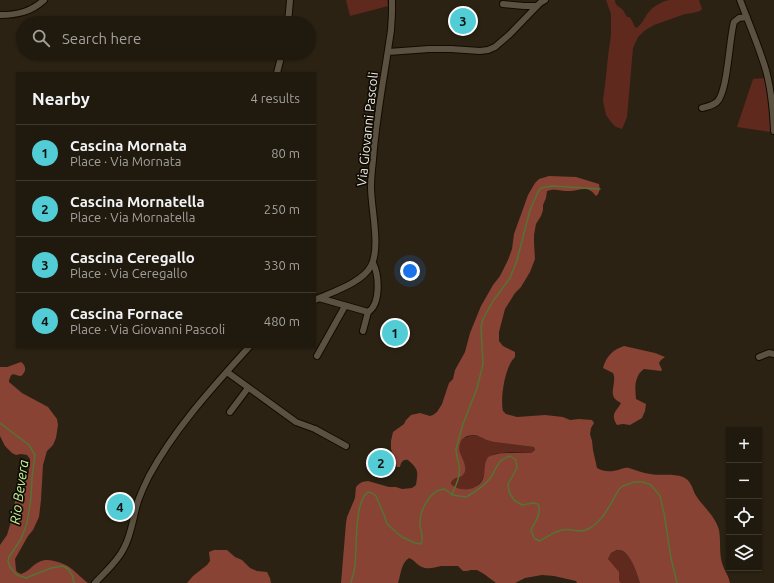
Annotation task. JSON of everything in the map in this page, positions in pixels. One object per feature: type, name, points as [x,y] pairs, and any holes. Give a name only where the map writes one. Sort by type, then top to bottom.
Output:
[{"type":"street","points":[[0,15],[12,15],[26,12],[44,0]]},
{"type":"street","points":[[289,16],[290,0]]},
{"type":"street","name":"Via Giovanni Pascoli","points":[[373,262],[376,240],[371,186],[373,151],[388,52],[392,19],[392,0]]},
{"type":"street","points":[[388,52],[429,49],[488,50],[495,47],[510,34],[537,6],[545,0]]},
{"type":"street","points":[[740,0],[768,78],[771,92],[774,131]]},
{"type":"street","points":[[502,4],[513,6],[537,6]]},
{"type":"street","points":[[702,108],[708,107],[717,102],[722,92],[734,22],[737,19],[747,17]]},
{"type":"street","points":[[277,72],[280,60]]},
{"type":"street","points":[[317,299],[357,280],[368,272],[373,262]]},
{"type":"street","points":[[363,331],[368,312],[373,307],[376,298],[376,271],[373,262]]},
{"type":"street","points":[[317,299],[368,312]]},
{"type":"street","points":[[317,356],[345,306]]},
{"type":"street","points":[[95,583],[124,549],[130,534],[140,494],[179,429],[226,372],[248,348]]},
{"type":"street","points":[[759,357],[769,353],[774,354]]},
{"type":"street","points":[[226,372],[296,422],[315,429],[346,446]]},
{"type":"street","points":[[230,412],[248,388]]},
{"type":"shaded area","points":[[346,0],[387,0],[388,6],[350,16]]},
{"type":"shaded area","points":[[606,0],[615,0],[616,4],[623,10],[627,17],[630,18],[636,28],[652,9],[661,3],[670,0],[699,0],[702,9],[700,11],[685,14],[654,25],[638,37],[633,48],[627,117],[622,129],[616,127],[606,115],[603,101],[611,35],[611,14]]},
{"type":"shaded area","points":[[765,78],[770,106],[771,132],[737,127],[753,79]]},
{"type":"shaded area","points":[[549,176],[576,177],[599,184],[600,187],[596,196],[593,192],[586,189],[547,191],[543,210],[536,224],[534,235],[535,259],[530,272],[521,287],[515,293],[505,309],[499,332],[499,341],[503,346],[515,352],[515,357],[508,367],[504,382],[502,398],[503,411],[506,414],[517,417],[545,415],[563,417],[570,420],[592,420],[594,423],[590,434],[597,468],[615,471],[628,468],[647,474],[675,475],[688,480],[695,494],[715,520],[720,534],[722,563],[730,583],[640,583],[635,568],[629,557],[622,550],[617,550],[611,553],[608,559],[619,572],[619,581],[621,583],[577,583],[576,581],[542,575],[525,578],[515,583],[496,583],[477,570],[463,571],[458,566],[425,568],[409,558],[404,563],[398,583],[341,583],[346,523],[355,498],[356,487],[362,482],[368,481],[402,489],[412,488],[416,485],[417,471],[412,463],[408,460],[404,460],[400,467],[397,467],[391,449],[393,432],[404,424],[411,415],[420,413],[430,416],[433,415],[442,404],[449,383],[453,379],[455,370],[465,352],[470,333],[481,306],[508,260],[512,249],[514,234],[528,195],[539,179]],"holes":[[[476,435],[487,440],[534,447],[535,450],[531,453],[503,453],[488,457],[485,464],[484,477],[479,484],[475,487],[467,489],[454,487],[451,484],[452,480],[462,476],[465,472],[465,465],[460,451],[462,439],[467,436]]]},
{"type":"shaded area","points":[[624,346],[655,353],[665,357],[659,363],[662,370],[661,371],[644,369],[638,375],[635,387],[636,399],[646,404],[642,418],[630,425],[617,425],[614,416],[621,403],[614,397],[613,373],[603,368],[610,354]]},
{"type":"shaded area","points":[[21,362],[25,367],[24,373],[21,376],[14,374],[12,375],[9,382],[22,393],[48,407],[57,419],[58,425],[56,438],[53,445],[47,451],[43,465],[39,517],[33,530],[15,559],[16,570],[21,574],[41,561],[47,560],[69,567],[88,583],[0,583],[0,545],[7,535],[16,497],[27,478],[30,459],[27,455],[16,455],[12,453],[5,446],[0,436],[0,367],[7,367]]},
{"type":"shaded area","points":[[476,435],[494,442],[534,447],[535,450],[531,453],[510,452],[494,454],[485,465],[484,476],[479,484],[467,489],[454,487],[451,484],[453,479],[462,476],[463,462],[459,449],[460,442],[468,436]]},
{"type":"shaded area","points":[[214,550],[227,550],[235,557],[242,560],[250,568],[257,571],[267,572],[271,583],[187,583],[207,565],[210,561],[209,552]]},
{"type":"shaded area","points":[[618,550],[627,554],[630,558],[640,583],[619,582],[608,559],[611,553]]},
{"type":"waterway","points":[[452,494],[458,480],[459,473],[456,449],[463,424],[477,388],[483,364],[481,327],[483,319],[493,301],[510,278],[517,260],[530,210],[538,192],[541,188],[552,186],[600,189]]},
{"type":"waterway","name":"Rio Bevera","points":[[0,423],[29,445],[35,455],[27,523],[21,539],[9,557],[8,561],[10,567],[17,575],[26,578],[51,568],[63,566],[68,569],[72,575],[74,583]]},
{"type":"waterway","points":[[351,583],[355,567],[358,515],[360,505],[368,492],[376,496],[387,524],[402,537],[421,544],[422,537],[420,521],[422,510],[427,500],[435,492],[445,489],[452,495],[466,497],[486,483],[498,464],[510,456],[516,460],[517,468],[508,484],[509,492],[514,500],[522,505],[533,503],[538,504],[539,514],[531,530],[534,538],[539,541],[559,531],[583,531],[592,527],[601,518],[619,489],[623,486],[634,482],[643,482],[651,485],[660,496],[677,583]]},
{"type":"place","name":"Cascina Ceregallo","points":[[463,21]]},
{"type":"place","name":"Cascina Mornata","points":[[395,333]]},
{"type":"place","name":"Cascina Mornatella","points":[[381,463]]},
{"type":"place","name":"Cascina Fornace","points":[[120,507]]}]
